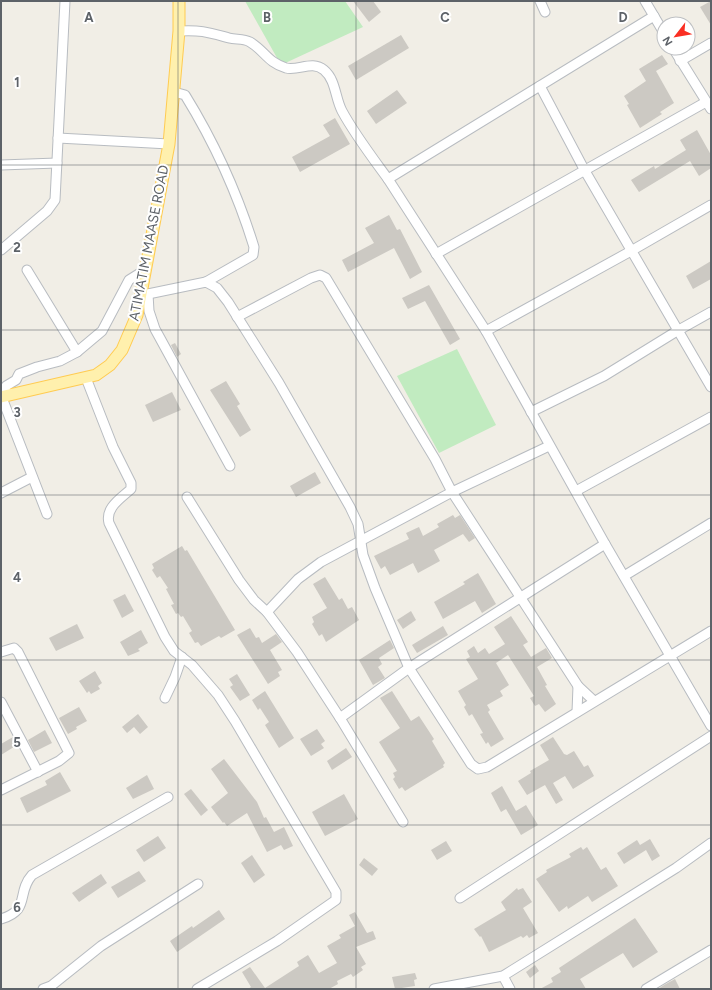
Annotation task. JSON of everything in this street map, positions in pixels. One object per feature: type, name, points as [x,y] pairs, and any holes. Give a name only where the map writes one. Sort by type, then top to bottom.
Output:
[{"type":"main road","name":"ATIMATIM MAASE ROAD","points":[[2,397],[96,375],[110,365],[122,350],[144,296],[145,270],[169,144],[179,31],[179,1]]},
{"type":"street","points":[[1,250],[28,229],[53,205],[56,184],[65,1]]},
{"type":"street","points":[[540,1],[546,12]]},
{"type":"street","points":[[645,1],[656,19]]},
{"type":"street","points":[[388,179],[654,16]]},
{"type":"street","points":[[179,31],[201,30],[220,34],[229,38],[248,41],[275,64],[295,69],[306,66],[316,66],[324,70],[331,80],[342,110],[486,331],[549,446],[711,726]]},
{"type":"street","points":[[680,61],[711,43]]},
{"type":"street","points":[[436,254],[585,171],[708,106],[677,56]]},
{"type":"street","points":[[540,86],[585,171],[711,387]]},
{"type":"street","points":[[174,92],[185,95],[196,112],[229,179],[254,247],[252,255],[206,282],[144,296],[155,329],[230,466]]},
{"type":"street","points":[[58,138],[169,144]]},
{"type":"street","points":[[1,165],[56,163]]},
{"type":"street","points":[[486,331],[711,205]]},
{"type":"street","points":[[28,270],[77,352]]},
{"type":"street","points":[[46,514],[2,397],[6,386],[16,380],[22,372],[60,361],[77,352],[102,331],[129,280],[145,270]]},
{"type":"street","points":[[237,317],[311,278],[320,275],[326,278],[435,459],[452,492],[578,686],[594,701]]},
{"type":"street","points":[[206,282],[217,288],[237,317],[279,383],[350,507],[360,530],[359,541],[375,588],[409,668],[471,764],[478,768],[487,768],[594,701],[711,631]]},
{"type":"street","points":[[531,412],[604,376],[711,312]]},
{"type":"street","points":[[86,378],[113,447],[131,483],[130,489],[110,508],[107,516],[108,523],[174,652],[189,661],[236,721],[331,880],[337,898],[276,941],[197,989]]},
{"type":"street","points":[[576,491],[711,417]]},
{"type":"street","points":[[267,612],[305,573],[321,562],[452,492],[549,446]]},
{"type":"street","points":[[1,493],[32,477]]},
{"type":"street","points":[[187,497],[239,580],[254,600],[267,612],[340,718],[403,822]]},
{"type":"street","points":[[624,576],[711,523]]},
{"type":"street","points":[[340,718],[409,668],[605,544]]},
{"type":"street","points":[[1,652],[14,648],[18,652],[68,750],[66,756],[1,790]]},
{"type":"street","points":[[165,698],[182,657]]},
{"type":"street","points":[[577,712],[578,686]]},
{"type":"street","points":[[1,702],[38,772]]},
{"type":"street","points":[[460,898],[711,736]]},
{"type":"street","points":[[1,919],[11,916],[21,907],[27,881],[32,875],[168,797]]},
{"type":"street","points":[[434,989],[503,976],[676,868],[711,843]]},
{"type":"street","points":[[43,989],[57,981],[101,946],[198,884]]},
{"type":"street","points":[[646,989],[711,950]]},
{"type":"street","points":[[503,976],[510,989]]},
{"type":"green space","points":[[245,1],[345,1],[363,27],[281,65]]},
{"type":"green space","points":[[457,349],[496,425],[439,453],[397,376]]},
{"type":"building","points":[[353,1],[373,1],[381,12],[369,22]]},
{"type":"building","points":[[711,1],[711,25],[700,7]]},
{"type":"building","points":[[401,35],[409,48],[356,80],[348,66]]},
{"type":"building","points":[[663,56],[668,64],[656,71],[674,103],[660,112],[662,114],[640,128],[627,105],[629,104],[624,96],[646,81],[639,69]]},
{"type":"building","points":[[397,90],[407,103],[376,124],[367,111]]},
{"type":"building","points":[[335,118],[350,144],[300,172],[292,157],[330,136],[323,125]]},
{"type":"building","points":[[697,130],[711,155],[711,168],[699,176],[690,161],[639,192],[631,180],[654,166],[655,169],[686,150],[680,140]]},
{"type":"building","points":[[389,215],[397,230],[400,229],[422,272],[410,279],[394,248],[348,272],[342,260],[374,243],[365,228]]},
{"type":"building","points":[[711,261],[711,279],[693,289],[686,276]]},
{"type":"building","points":[[429,285],[460,339],[450,345],[425,301],[408,309],[402,298]]},
{"type":"building","points":[[175,343],[181,354],[177,357],[171,345]]},
{"type":"building","points":[[226,381],[240,404],[237,406],[251,430],[240,437],[210,390]]},
{"type":"building","points":[[172,392],[181,410],[153,422],[145,405]]},
{"type":"building","points":[[315,472],[321,483],[296,497],[290,486]]},
{"type":"building","points":[[453,515],[455,518],[460,515],[475,538],[469,542],[463,534],[434,550],[440,561],[418,573],[413,563],[390,575],[385,566],[381,569],[374,556],[409,539],[406,533],[419,527],[423,536],[439,527],[437,524]]},
{"type":"building","points":[[182,546],[185,551],[187,550],[235,630],[221,638],[219,636],[201,646],[198,642],[195,643],[189,633],[192,631],[183,616],[181,617],[178,613],[176,614],[171,605],[174,604],[166,589],[168,588],[160,576],[157,578],[152,570],[154,568],[152,564]]},
{"type":"building","points":[[478,573],[496,604],[482,613],[475,601],[443,619],[434,602],[465,584],[463,582]]},
{"type":"building","points":[[325,577],[339,600],[342,598],[348,609],[352,607],[359,620],[326,642],[322,634],[319,636],[312,624],[314,622],[312,617],[327,608],[313,584]]},
{"type":"building","points":[[125,594],[134,611],[122,618],[113,600]]},
{"type":"building","points":[[411,611],[416,620],[403,629],[397,620]]},
{"type":"building","points":[[511,616],[528,642],[523,645],[531,657],[546,648],[552,658],[537,667],[547,685],[545,686],[556,704],[545,712],[539,704],[535,706],[530,698],[534,696],[508,655],[496,663],[509,685],[500,691],[503,696],[487,705],[490,710],[488,712],[504,739],[491,747],[488,742],[486,744],[480,734],[483,733],[472,714],[469,716],[464,707],[466,705],[458,691],[478,679],[466,659],[470,657],[467,651],[474,646],[478,653],[485,648],[489,654],[505,644],[494,627]]},
{"type":"building","points":[[77,624],[84,638],[56,651],[49,638]]},
{"type":"building","points":[[443,626],[448,635],[417,653],[412,645]]},
{"type":"building","points":[[250,628],[256,638],[259,637],[262,643],[276,634],[282,642],[270,650],[282,670],[278,672],[280,676],[268,684],[237,635]]},
{"type":"building","points":[[141,630],[148,643],[138,649],[140,651],[128,656],[120,642]]},
{"type":"building","points":[[390,640],[394,648],[379,658],[382,664],[378,667],[385,678],[373,685],[359,660]]},
{"type":"building","points":[[95,671],[102,683],[98,686],[100,689],[91,694],[89,691],[87,693],[79,681]]},
{"type":"building","points":[[237,674],[250,695],[240,701],[230,687],[233,685],[229,679]]},
{"type":"building","points":[[265,691],[294,738],[279,748],[265,725],[269,722],[260,708],[258,710],[252,700]]},
{"type":"building","points":[[392,691],[411,721],[419,716],[434,739],[432,741],[445,763],[443,765],[444,767],[405,791],[402,787],[399,789],[393,779],[395,777],[393,773],[397,771],[379,742],[400,728],[380,698]]},
{"type":"building","points":[[79,707],[87,721],[76,727],[77,729],[68,734],[59,718]]},
{"type":"building","points":[[138,714],[148,727],[140,734],[134,727],[127,733],[122,727]]},
{"type":"building","points":[[317,729],[325,741],[321,744],[324,748],[311,756],[300,739]]},
{"type":"building","points":[[45,730],[52,743],[34,752],[28,740]]},
{"type":"building","points":[[13,737],[17,745],[1,755],[1,744]]},
{"type":"building","points":[[553,737],[564,754],[567,755],[574,751],[584,767],[588,765],[594,776],[573,789],[565,776],[553,783],[563,800],[556,804],[545,785],[527,795],[518,781],[531,773],[530,771],[549,760],[540,745]]},
{"type":"building","points":[[346,748],[352,757],[332,770],[327,761]]},
{"type":"building","points":[[224,759],[257,802],[264,818],[266,817],[274,832],[284,827],[293,846],[284,850],[281,845],[267,852],[247,813],[227,826],[224,822],[223,823],[211,807],[228,793],[211,769]]},
{"type":"building","points":[[60,772],[71,791],[27,813],[20,798],[47,785],[45,781]]},
{"type":"building","points":[[147,775],[154,789],[133,799],[126,788]]},
{"type":"building","points":[[502,786],[516,811],[526,805],[538,825],[521,835],[506,809],[501,812],[491,793]]},
{"type":"building","points":[[191,789],[208,810],[201,816],[184,794]]},
{"type":"building","points":[[344,794],[358,819],[325,836],[312,812]]},
{"type":"building","points":[[158,836],[166,848],[144,862],[136,850]]},
{"type":"building","points":[[650,839],[660,856],[652,861],[646,850],[624,864],[617,853],[637,840],[640,845]]},
{"type":"building","points":[[446,841],[452,851],[437,860],[431,850]]},
{"type":"building","points":[[581,847],[583,850],[587,847],[601,870],[606,867],[618,886],[592,902],[588,896],[568,909],[567,906],[559,912],[536,879],[547,872],[546,870],[571,857],[569,854]]},
{"type":"building","points":[[252,855],[265,875],[254,883],[241,863]]},
{"type":"building","points":[[364,858],[378,869],[372,876],[359,865]]},
{"type":"building","points":[[139,871],[146,881],[118,898],[111,887]]},
{"type":"building","points":[[101,874],[107,883],[79,902],[72,893]]},
{"type":"building","points":[[517,888],[518,890],[523,888],[532,902],[523,908],[538,933],[529,938],[527,935],[523,938],[521,936],[489,952],[481,936],[480,937],[474,929],[506,910],[501,902]]},
{"type":"building","points":[[219,910],[225,919],[177,952],[170,941],[192,926],[193,928]]},
{"type":"building","points":[[355,912],[367,933],[373,931],[376,939],[356,947],[366,964],[361,967],[363,970],[353,977],[351,974],[337,981],[338,984],[329,989],[248,989],[251,987],[242,972],[250,967],[265,988],[299,966],[297,962],[308,955],[319,973],[337,963],[327,946],[341,938],[339,935],[355,926],[349,915]]},
{"type":"building","points":[[635,918],[658,952],[633,968],[623,953],[580,979],[586,989],[540,989],[553,982],[551,978],[561,972],[559,968]]},
{"type":"building","points":[[535,965],[539,971],[530,978],[526,972]]},
{"type":"building","points":[[415,973],[417,979],[414,980],[415,986],[395,989],[392,977]]},
{"type":"building","points":[[675,979],[680,989],[658,989],[664,985]]}]
